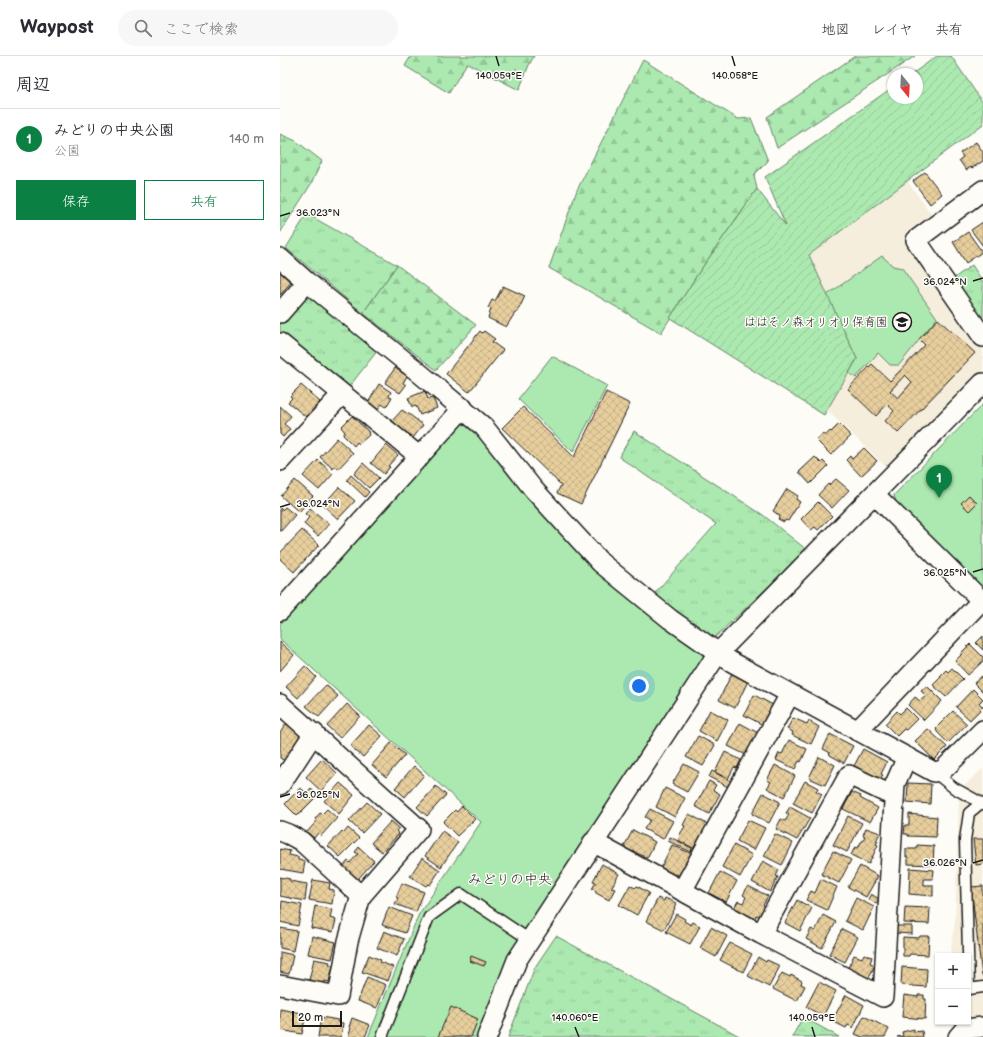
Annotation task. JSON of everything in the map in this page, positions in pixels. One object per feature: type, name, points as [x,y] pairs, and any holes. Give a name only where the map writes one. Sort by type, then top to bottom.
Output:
[{"type":"street","points":[[983,190],[916,240],[983,337]]},
{"type":"street","points":[[280,258],[307,282],[463,408],[484,427],[534,490],[601,563],[670,619],[718,653],[857,731],[934,772],[943,770],[983,730]]},
{"type":"street","points":[[280,314],[307,282]]},
{"type":"street","points":[[280,343],[420,457]]},
{"type":"street","points":[[487,1037],[517,960],[718,653],[983,383]]},
{"type":"street","points":[[280,461],[342,394]]},
{"type":"street","points":[[280,611],[463,408]]},
{"type":"street","points":[[857,731],[982,601],[874,494]]},
{"type":"street","points":[[682,891],[790,694]]},
{"type":"street","points":[[280,704],[420,829],[361,896],[348,941],[338,996],[280,985]]},
{"type":"street","points":[[280,786],[314,734]]},
{"type":"street","points":[[593,842],[761,934],[883,997],[893,796],[895,784],[907,757]]},
{"type":"street","points":[[761,934],[849,776],[893,796]]},
{"type":"street","points":[[280,831],[301,841],[361,896]]},
{"type":"street","points":[[958,1037],[965,1029],[983,1027]]},
{"type":"lane","points":[[934,772],[954,788],[982,803],[969,812],[965,840],[969,989],[983,987]]},
{"type":"lane","points":[[382,1037],[429,917],[461,894],[530,940]]},
{"type":"shaded area","name":"ははそノ森オリオリ保育園","points":[[907,181],[933,216],[906,237],[983,349],[983,373],[888,469],[827,410],[857,359],[809,255]]},
{"type":"shaded area","points":[[983,768],[983,1019],[971,1020],[971,953],[950,953],[955,921],[959,796],[962,788]]},
{"type":"green space","points":[[411,56],[534,56],[519,90],[467,63],[449,93],[405,66]]},
{"type":"green space","points":[[855,56],[915,56],[897,68],[887,68],[887,75],[777,148],[767,117]]},
{"type":"green space","points":[[937,56],[951,56],[983,103],[983,124],[809,255],[857,359],[824,415],[670,318],[697,275],[757,189],[786,226],[765,177],[887,91],[887,104],[923,104],[923,68],[920,68]]},
{"type":"green space","points":[[643,60],[738,119],[751,118],[768,161],[754,175],[757,189],[697,275],[661,333],[549,268],[577,190]]},
{"type":"green space","points":[[280,134],[296,141],[322,161],[311,184],[280,233]]},
{"type":"green space","points":[[307,214],[397,265],[363,313],[286,248]]},
{"type":"green space","points":[[882,256],[893,266],[902,268],[937,318],[899,365],[890,365],[878,353],[856,378],[849,373],[857,359],[827,295]]},
{"type":"green space","points":[[397,265],[476,325],[436,370],[363,313]]},
{"type":"green space","points":[[972,265],[983,282],[983,325],[953,279]]},
{"type":"green space","points":[[304,296],[310,296],[378,350],[348,388],[280,333],[280,323]]},
{"type":"green space","points":[[552,356],[607,386],[573,452],[518,399]]},
{"type":"green space","points":[[983,404],[983,589],[896,502],[894,495]]},
{"type":"green space","points":[[468,423],[528,494],[702,652],[704,659],[481,1037],[368,1037],[419,914],[481,822],[280,639],[280,624],[288,613],[460,424]]},
{"type":"green space","points":[[634,431],[763,515],[807,550],[713,639],[654,594],[716,524],[619,457]]},
{"type":"green space","points":[[556,936],[741,1037],[508,1037],[535,967]]},
{"type":"green space","points":[[803,1017],[839,1037],[792,1037]]},
{"type":"building","points":[[976,142],[983,152],[983,161],[966,170],[959,160],[963,157],[960,153]]},
{"type":"building","points":[[925,172],[942,194],[930,204],[913,181]]},
{"type":"building","points":[[983,222],[983,246],[971,230]]},
{"type":"building","points":[[968,232],[982,252],[966,263],[953,242]]},
{"type":"building","points":[[280,272],[291,282],[280,295]]},
{"type":"building","points":[[503,286],[525,296],[517,313],[515,313],[506,327],[488,318],[491,309],[488,308],[492,300],[495,301]]},
{"type":"building","points":[[938,319],[975,353],[898,433],[885,421],[894,411],[887,404],[876,416],[848,389],[872,364],[890,381],[925,345],[919,339]],"holes":[[[905,375],[912,382],[898,398],[890,391]]]},
{"type":"building","points":[[480,331],[482,333],[484,331],[495,339],[492,342],[503,350],[469,392],[446,374]]},
{"type":"building","points":[[395,368],[407,376],[403,383],[406,385],[400,393],[385,383]]},
{"type":"building","points":[[379,384],[391,392],[389,396],[392,397],[386,407],[382,404],[377,410],[368,403]]},
{"type":"building","points":[[301,385],[320,402],[306,417],[288,402],[292,398],[290,396]]},
{"type":"building","points":[[425,391],[428,399],[433,398],[437,408],[420,415],[416,406],[412,407],[408,398]]},
{"type":"building","points":[[606,392],[630,404],[581,504],[557,493],[561,485],[502,428],[523,407],[574,457]]},
{"type":"building","points":[[280,406],[291,416],[284,424],[290,429],[283,437],[280,434]]},
{"type":"building","points":[[402,410],[423,425],[413,438],[392,421]]},
{"type":"building","points":[[352,416],[368,431],[369,435],[359,444],[357,442],[354,446],[343,435],[345,432],[341,427]]},
{"type":"building","points":[[839,424],[851,436],[831,455],[816,440],[823,434],[825,436],[830,431],[831,432]]},
{"type":"building","points":[[337,438],[353,453],[338,469],[335,466],[333,469],[320,457]]},
{"type":"building","points":[[386,445],[398,455],[388,466],[390,467],[384,474],[371,463]]},
{"type":"building","points":[[864,448],[877,461],[861,476],[846,460],[850,456],[852,459]]},
{"type":"building","points":[[815,457],[821,463],[823,461],[828,466],[810,484],[799,472]]},
{"type":"building","points":[[318,460],[333,474],[319,490],[303,476]]},
{"type":"building","points":[[363,463],[379,478],[369,488],[354,474]]},
{"type":"building","points":[[351,475],[369,492],[365,497],[347,480]]},
{"type":"building","points":[[836,479],[849,490],[832,508],[818,495],[828,484],[829,485]]},
{"type":"building","points":[[295,480],[313,496],[299,512],[281,496]]},
{"type":"building","points":[[339,487],[355,501],[338,519],[323,505]]},
{"type":"building","points":[[787,489],[798,496],[796,499],[800,502],[788,521],[786,520],[784,522],[778,519],[780,516],[773,511]]},
{"type":"building","points":[[969,495],[977,503],[969,511],[961,503]]},
{"type":"building","points":[[818,502],[832,516],[818,530],[815,527],[811,530],[801,519]]},
{"type":"building","points":[[285,507],[295,515],[280,531],[280,508],[282,510]]},
{"type":"building","points":[[310,508],[329,524],[318,536],[304,524],[309,517],[305,514]]},
{"type":"building","points":[[302,530],[319,545],[294,572],[280,559],[280,553]]},
{"type":"building","points":[[983,636],[983,650],[976,643]]},
{"type":"building","points":[[280,642],[294,655],[280,671]]},
{"type":"building","points":[[970,644],[983,657],[983,661],[968,675],[955,661]]},
{"type":"building","points":[[305,666],[316,677],[298,698],[286,687]]},
{"type":"building","points":[[952,668],[963,679],[946,697],[933,685],[946,670],[948,672]]},
{"type":"building","points":[[732,673],[748,681],[735,708],[719,700]]},
{"type":"building","points":[[982,676],[983,677],[983,692],[974,683]]},
{"type":"building","points":[[326,685],[338,696],[319,717],[306,706]]},
{"type":"building","points":[[927,686],[942,701],[924,720],[908,705],[915,697],[920,701],[926,696],[921,691]]},
{"type":"building","points":[[973,689],[983,699],[979,703],[983,707],[970,720],[956,707]]},
{"type":"building","points":[[754,695],[773,705],[763,725],[744,715]]},
{"type":"building","points":[[347,704],[360,716],[340,738],[327,726]]},
{"type":"building","points":[[906,708],[917,719],[906,730],[904,729],[897,736],[885,724],[897,711],[900,714]]},
{"type":"building","points":[[710,710],[728,720],[717,741],[699,731]]},
{"type":"building","points":[[953,711],[967,724],[948,743],[937,732],[936,728]]},
{"type":"building","points":[[793,718],[807,724],[809,721],[819,727],[811,744],[792,735],[793,732],[787,729]]},
{"type":"building","points":[[740,723],[758,733],[746,755],[728,746]]},
{"type":"building","points":[[286,724],[302,734],[285,761],[280,758],[280,733]]},
{"type":"building","points":[[369,725],[382,736],[363,757],[350,746]]},
{"type":"building","points":[[928,729],[947,747],[934,760],[915,741]]},
{"type":"building","points":[[830,734],[853,746],[844,763],[823,749]]},
{"type":"building","points":[[698,736],[715,745],[703,766],[686,757]]},
{"type":"building","points":[[789,740],[807,749],[801,762],[799,761],[795,769],[776,760],[779,753],[782,754]]},
{"type":"building","points":[[391,743],[405,755],[386,777],[372,765]]},
{"type":"building","points":[[863,749],[887,762],[881,774],[883,775],[880,779],[854,766]]},
{"type":"building","points":[[725,752],[741,760],[737,768],[734,767],[728,779],[715,772]]},
{"type":"building","points":[[819,757],[835,765],[825,785],[809,778]]},
{"type":"building","points":[[322,759],[337,773],[321,791],[306,777]]},
{"type":"building","points":[[684,764],[699,772],[687,792],[672,784]]},
{"type":"building","points":[[775,765],[795,776],[784,797],[767,788],[771,782],[767,780]]},
{"type":"building","points":[[414,766],[424,775],[405,797],[395,788]]},
{"type":"building","points":[[712,771],[733,782],[730,788],[709,777]]},
{"type":"building","points":[[709,781],[716,785],[713,790],[720,794],[709,814],[695,806]]},
{"type":"building","points":[[805,781],[818,788],[816,791],[822,794],[812,813],[793,803]]},
{"type":"building","points":[[340,783],[354,795],[339,814],[324,801]]},
{"type":"building","points":[[908,783],[931,784],[930,804],[907,802]]},
{"type":"building","points":[[436,786],[446,795],[427,816],[417,807]]},
{"type":"building","points":[[300,788],[307,793],[311,789],[318,795],[297,816],[285,804]]},
{"type":"building","points":[[665,788],[685,798],[675,817],[656,807]]},
{"type":"building","points":[[852,792],[861,796],[860,798],[878,808],[870,822],[843,809]]},
{"type":"building","points":[[763,793],[780,802],[769,823],[752,814]]},
{"type":"building","points":[[367,802],[380,814],[362,833],[349,821]]},
{"type":"building","points":[[462,806],[475,819],[457,836],[443,822],[455,810],[457,812]]},
{"type":"building","points":[[790,807],[810,818],[797,840],[776,829],[781,819],[785,821],[789,815],[786,813]]},
{"type":"building","points":[[327,809],[337,818],[321,836],[318,833],[314,838],[307,832],[317,821],[315,819],[320,813],[322,814]]},
{"type":"building","points":[[650,809],[673,821],[663,839],[644,829],[650,820],[645,817]]},
{"type":"building","points":[[689,814],[709,825],[695,849],[678,840],[685,826],[683,825]]},
{"type":"building","points":[[909,814],[937,817],[936,837],[908,836],[908,834],[904,834],[905,825],[909,825]]},
{"type":"building","points":[[848,816],[862,823],[847,852],[833,845]]},
{"type":"building","points":[[748,820],[765,828],[754,850],[737,841]]},
{"type":"building","points":[[391,821],[399,828],[396,831],[399,834],[382,852],[371,843]]},
{"type":"building","points":[[348,828],[359,838],[340,857],[328,846],[342,831],[344,833]]},
{"type":"building","points":[[866,828],[880,833],[876,841],[878,841],[876,844],[878,845],[869,864],[851,855],[855,847],[858,848],[862,842],[865,836],[863,835]]},
{"type":"building","points":[[633,830],[655,842],[647,858],[623,848]]},
{"type":"building","points":[[442,831],[458,842],[441,867],[425,856]]},
{"type":"building","points":[[775,834],[793,843],[782,865],[764,856]]},
{"type":"building","points":[[670,837],[692,848],[691,852],[668,841]]},
{"type":"building","points":[[973,839],[983,839],[983,864],[976,865]]},
{"type":"building","points":[[672,845],[692,854],[681,876],[675,874],[674,876],[660,869]]},
{"type":"building","points":[[734,845],[752,855],[740,877],[722,867]]},
{"type":"building","points":[[917,845],[934,846],[933,865],[908,864],[906,849],[917,849]]},
{"type":"building","points":[[359,847],[374,861],[357,880],[343,867],[348,861],[350,863],[358,854],[355,852]]},
{"type":"building","points":[[280,849],[290,851],[289,855],[298,857],[298,860],[305,861],[303,873],[280,869]]},
{"type":"building","points":[[833,851],[851,860],[839,883],[821,874]]},
{"type":"building","points":[[422,858],[440,870],[430,885],[428,884],[426,886],[410,876]]},
{"type":"building","points":[[763,861],[779,870],[776,876],[778,877],[770,892],[752,882]]},
{"type":"building","points":[[602,864],[619,874],[611,888],[615,889],[609,900],[592,889],[596,882],[593,881]]},
{"type":"building","points":[[860,866],[878,876],[866,897],[848,887]]},
{"type":"building","points":[[910,868],[934,870],[933,879],[924,879],[924,885],[933,885],[933,896],[909,894]]},
{"type":"building","points":[[720,872],[737,881],[726,902],[709,893]]},
{"type":"building","points":[[280,877],[290,879],[290,881],[307,884],[305,901],[280,896]]},
{"type":"building","points":[[821,879],[837,887],[827,910],[806,900],[811,891],[815,893]]},
{"type":"building","points":[[313,880],[330,883],[329,889],[334,890],[332,904],[309,900]]},
{"type":"building","points":[[402,883],[424,892],[416,912],[395,904],[398,898],[396,897]]},
{"type":"building","points":[[630,885],[635,888],[637,886],[649,893],[637,915],[619,905]]},
{"type":"building","points":[[748,886],[768,896],[763,905],[767,907],[761,917],[756,915],[755,919],[734,908],[738,901],[743,903],[746,897],[743,895]]},
{"type":"building","points":[[983,886],[983,976],[982,976],[971,887]]},
{"type":"building","points":[[871,894],[879,899],[876,904],[868,899]]},
{"type":"building","points":[[658,898],[664,901],[665,898],[676,903],[664,930],[646,921]]},
{"type":"building","points":[[856,898],[874,907],[863,930],[845,921]]},
{"type":"building","points":[[797,900],[812,908],[800,931],[785,923]]},
{"type":"building","points":[[282,901],[302,905],[298,926],[280,922]]},
{"type":"building","points":[[315,906],[332,909],[330,918],[336,920],[333,932],[311,928]]},
{"type":"building","points":[[389,907],[412,916],[405,933],[382,925]]},
{"type":"building","points":[[905,907],[930,908],[929,924],[904,923]]},
{"type":"building","points":[[676,914],[685,919],[684,921],[691,925],[693,922],[700,926],[690,944],[666,932]]},
{"type":"building","points":[[823,915],[836,922],[822,948],[806,939],[811,929],[815,931]]},
{"type":"building","points":[[896,926],[912,926],[912,934],[895,933]]},
{"type":"building","points":[[711,927],[727,936],[716,957],[700,948]]},
{"type":"building","points":[[280,928],[297,931],[293,951],[280,948]]},
{"type":"building","points":[[842,929],[858,937],[845,962],[829,954]]},
{"type":"building","points":[[384,931],[404,939],[397,956],[377,948]]},
{"type":"building","points":[[312,936],[336,942],[332,959],[308,954]]},
{"type":"building","points":[[920,936],[929,936],[928,955],[910,954],[909,956],[903,956],[903,937],[919,938]]},
{"type":"building","points":[[730,943],[752,954],[743,972],[720,960]]},
{"type":"building","points":[[280,952],[293,955],[289,974],[280,972]]},
{"type":"building","points":[[864,954],[872,957],[870,963],[875,965],[868,979],[847,970],[854,955],[862,958]]},
{"type":"building","points":[[369,955],[381,960],[380,962],[393,967],[388,981],[362,972]]},
{"type":"building","points":[[471,956],[486,962],[484,966],[470,961]]},
{"type":"building","points":[[758,957],[766,962],[767,960],[780,966],[769,987],[748,976]]},
{"type":"building","points":[[314,959],[330,962],[329,964],[333,965],[329,982],[325,981],[324,984],[309,980]]},
{"type":"building","points":[[902,967],[927,969],[926,987],[901,985]]},
{"type":"building","points":[[782,973],[790,977],[791,975],[802,981],[801,984],[805,986],[797,1001],[773,989]]},
{"type":"building","points":[[367,977],[386,985],[377,1008],[358,1001]]},
{"type":"building","points":[[819,982],[836,991],[823,1016],[806,1007]]},
{"type":"building","points":[[846,995],[864,1005],[853,1028],[848,1025],[846,1028],[832,1021]]},
{"type":"building","points":[[904,995],[918,997],[918,995],[924,995],[924,999],[926,999],[925,1019],[902,1017]]},
{"type":"building","points":[[451,1007],[478,1019],[471,1037],[438,1037]]},
{"type":"building","points":[[280,1009],[306,1014],[302,1034],[280,1030]]},
{"type":"building","points":[[864,1016],[889,1029],[885,1037],[862,1037],[855,1034]]},
{"type":"building","points":[[321,1017],[338,1020],[337,1022],[343,1023],[341,1037],[318,1037]]},
{"type":"building","points":[[352,1018],[370,1025],[365,1037],[348,1037]]},
{"type":"building","points":[[914,1029],[914,1032],[922,1031],[923,1037],[897,1037],[903,1036],[902,1032]]},
{"type":"place","name":"ははそノ森オリオリ保育園","points":[[902,322]]},
{"type":"place","name":"みどりの中央公園","points":[[939,498]]},
{"type":"district","name":"みどりの中央","points":[[510,879]]}]
